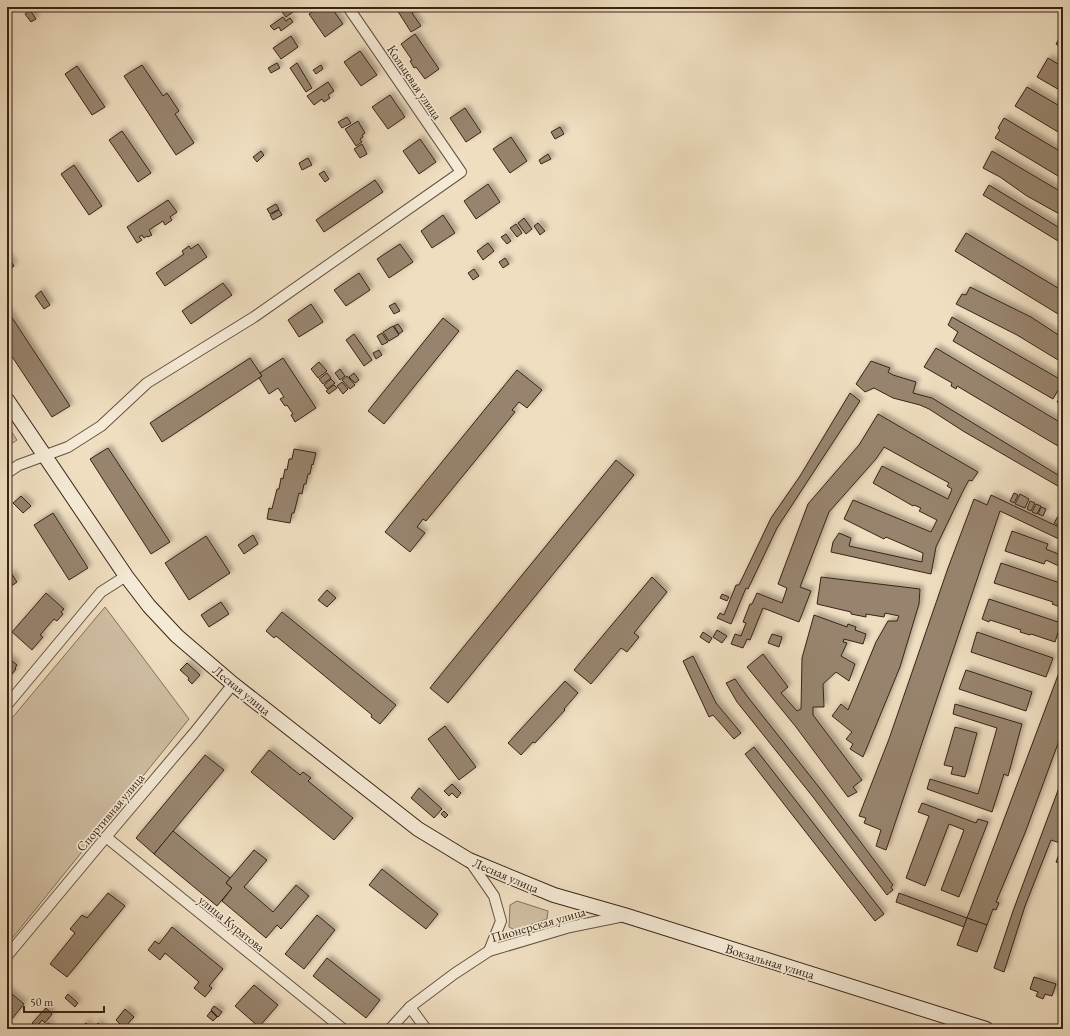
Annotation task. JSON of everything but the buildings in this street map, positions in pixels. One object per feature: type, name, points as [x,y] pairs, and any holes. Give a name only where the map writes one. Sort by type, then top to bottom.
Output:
[{"type":"main road","name":"Лесная улица","points":[[7,400],[126,576],[149,606],[178,636],[233,684],[418,829],[469,860],[554,895]]},
{"type":"main road","name":"Вокзальная улица","points":[[554,895],[624,915],[986,1029]]},
{"type":"street","name":"Кольцевая улица","points":[[45,456],[68,447],[101,426],[147,383],[254,317],[461,172],[348,7]]},
{"type":"street","points":[[7,473],[19,465],[45,456]]},
{"type":"street","points":[[7,705],[101,592],[126,576]]},
{"type":"street","name":"Спортивная улица","points":[[7,956],[194,733],[233,684]]},
{"type":"street","name":"улица Куратова","points":[[106,837],[343,1029]]},
{"type":"street","points":[[469,860],[494,896],[501,921],[489,951]]},
{"type":"street","name":"Пионерская улица","points":[[390,1029],[410,1007],[454,974],[489,951],[570,927],[624,915]]},
{"type":"street","points":[[410,1007],[426,1029]]},
{"type":"shaded area","points":[[7,425],[17,440],[7,447]]},
{"type":"shaded area","points":[[105,607],[189,719],[10,941],[7,939],[7,724]]},
{"type":"shaded area","points":[[517,901],[548,911],[547,919],[515,930],[509,927],[510,905]]}]
